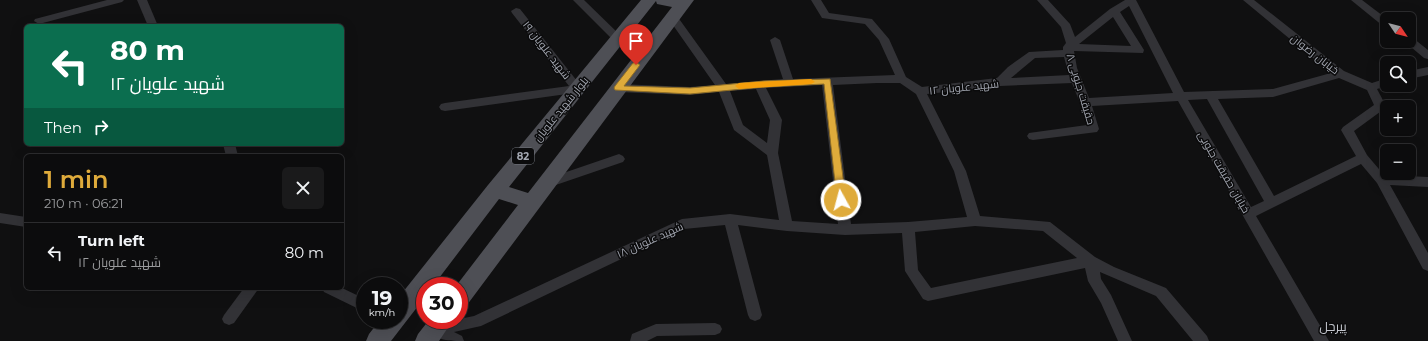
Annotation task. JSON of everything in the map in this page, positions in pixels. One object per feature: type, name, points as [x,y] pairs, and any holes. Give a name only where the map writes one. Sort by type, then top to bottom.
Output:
[{"type":"main road","name":"بلوار شهید علویان","points":[[408,302],[495,190],[649,0]]},
{"type":"main road","points":[[468,286],[618,88],[681,8],[664,0]]},
{"type":"main road","points":[[495,190],[533,202]]},
{"type":"main road","points":[[377,341],[387,329]]},
{"type":"street","points":[[39,21],[119,0]]},
{"type":"street","points":[[142,0],[152,24]]},
{"type":"street","points":[[578,0],[618,39]]},
{"type":"street","points":[[618,88],[690,91],[789,82],[902,79],[884,39],[868,21],[826,16],[816,0]]},
{"type":"street","name":"حقیقت جنوبی ۸","points":[[1033,136],[1093,129],[1086,102],[1075,79],[1066,26],[1042,0]]},
{"type":"street","points":[[1069,48],[1114,11],[1131,0]]},
{"type":"street","name":"خیابان حقیقت جنوبی","points":[[1131,0],[1181,97],[1322,341]]},
{"type":"street","name":"خیابان رضوان","points":[[1248,0],[1340,74],[1371,87]]},
{"type":"street","points":[[1356,0],[1380,19]]},
{"type":"street","points":[[681,8],[723,88],[738,126],[772,153]]},
{"type":"street","name":"شهید علویان ۱۹","points":[[516,11],[577,89]]},
{"type":"street","points":[[1000,82],[1012,70],[1033,55],[1069,48],[1140,50],[1114,11]]},
{"type":"street","points":[[775,40],[789,82]]},
{"type":"street","points":[[1416,45],[1427,52]]},
{"type":"street","points":[[1416,73],[1428,71]]},
{"type":"street","points":[[1086,102],[1273,93],[1340,74]]},
{"type":"street","name":"شهید علویان ۱۲","points":[[902,79],[920,91],[1000,82],[1075,79]]},
{"type":"street","points":[[827,81],[845,230]]},
{"type":"street","points":[[759,84],[776,120],[772,153],[787,226]]},
{"type":"street","points":[[1380,84],[1371,87],[1380,106],[1347,130],[1364,158],[1380,180],[1428,265]]},
{"type":"street","points":[[445,107],[577,89]]},
{"type":"street","points":[[920,91],[960,171],[975,221]]},
{"type":"street","points":[[1210,95],[1271,203]]},
{"type":"street","points":[[1249,214],[1364,158]]},
{"type":"street","points":[[546,184],[620,159]]},
{"type":"street","points":[[1380,180],[1428,182]]},
{"type":"street","points":[[0,218],[24,222]]},
{"type":"street","points":[[730,219],[755,315]]},
{"type":"street","name":"شهید علویان ۱۸","points":[[434,330],[476,322],[682,224],[730,219],[787,226],[845,230],[908,227],[975,221],[1046,226],[1090,261],[1109,272],[1160,292],[1202,341]]},
{"type":"street","points":[[908,227],[912,271],[928,295],[1090,261],[1095,281],[1106,299],[1125,341]]},
{"type":"street","points":[[229,319],[251,290]]},
{"type":"street","points":[[333,290],[356,302]]},
{"type":"street","points":[[637,341],[637,339],[656,330],[715,329]]},
{"type":"street","points":[[434,330],[457,341]]},
{"type":"slow traffic","points":[[739,86],[811,82]]},
{"type":"district","name":"پیرجل","points":[[1333,326]]},
{"type":"route","points":[[636,65],[618,88],[690,91],[764,84],[827,81],[841,200]]}]
